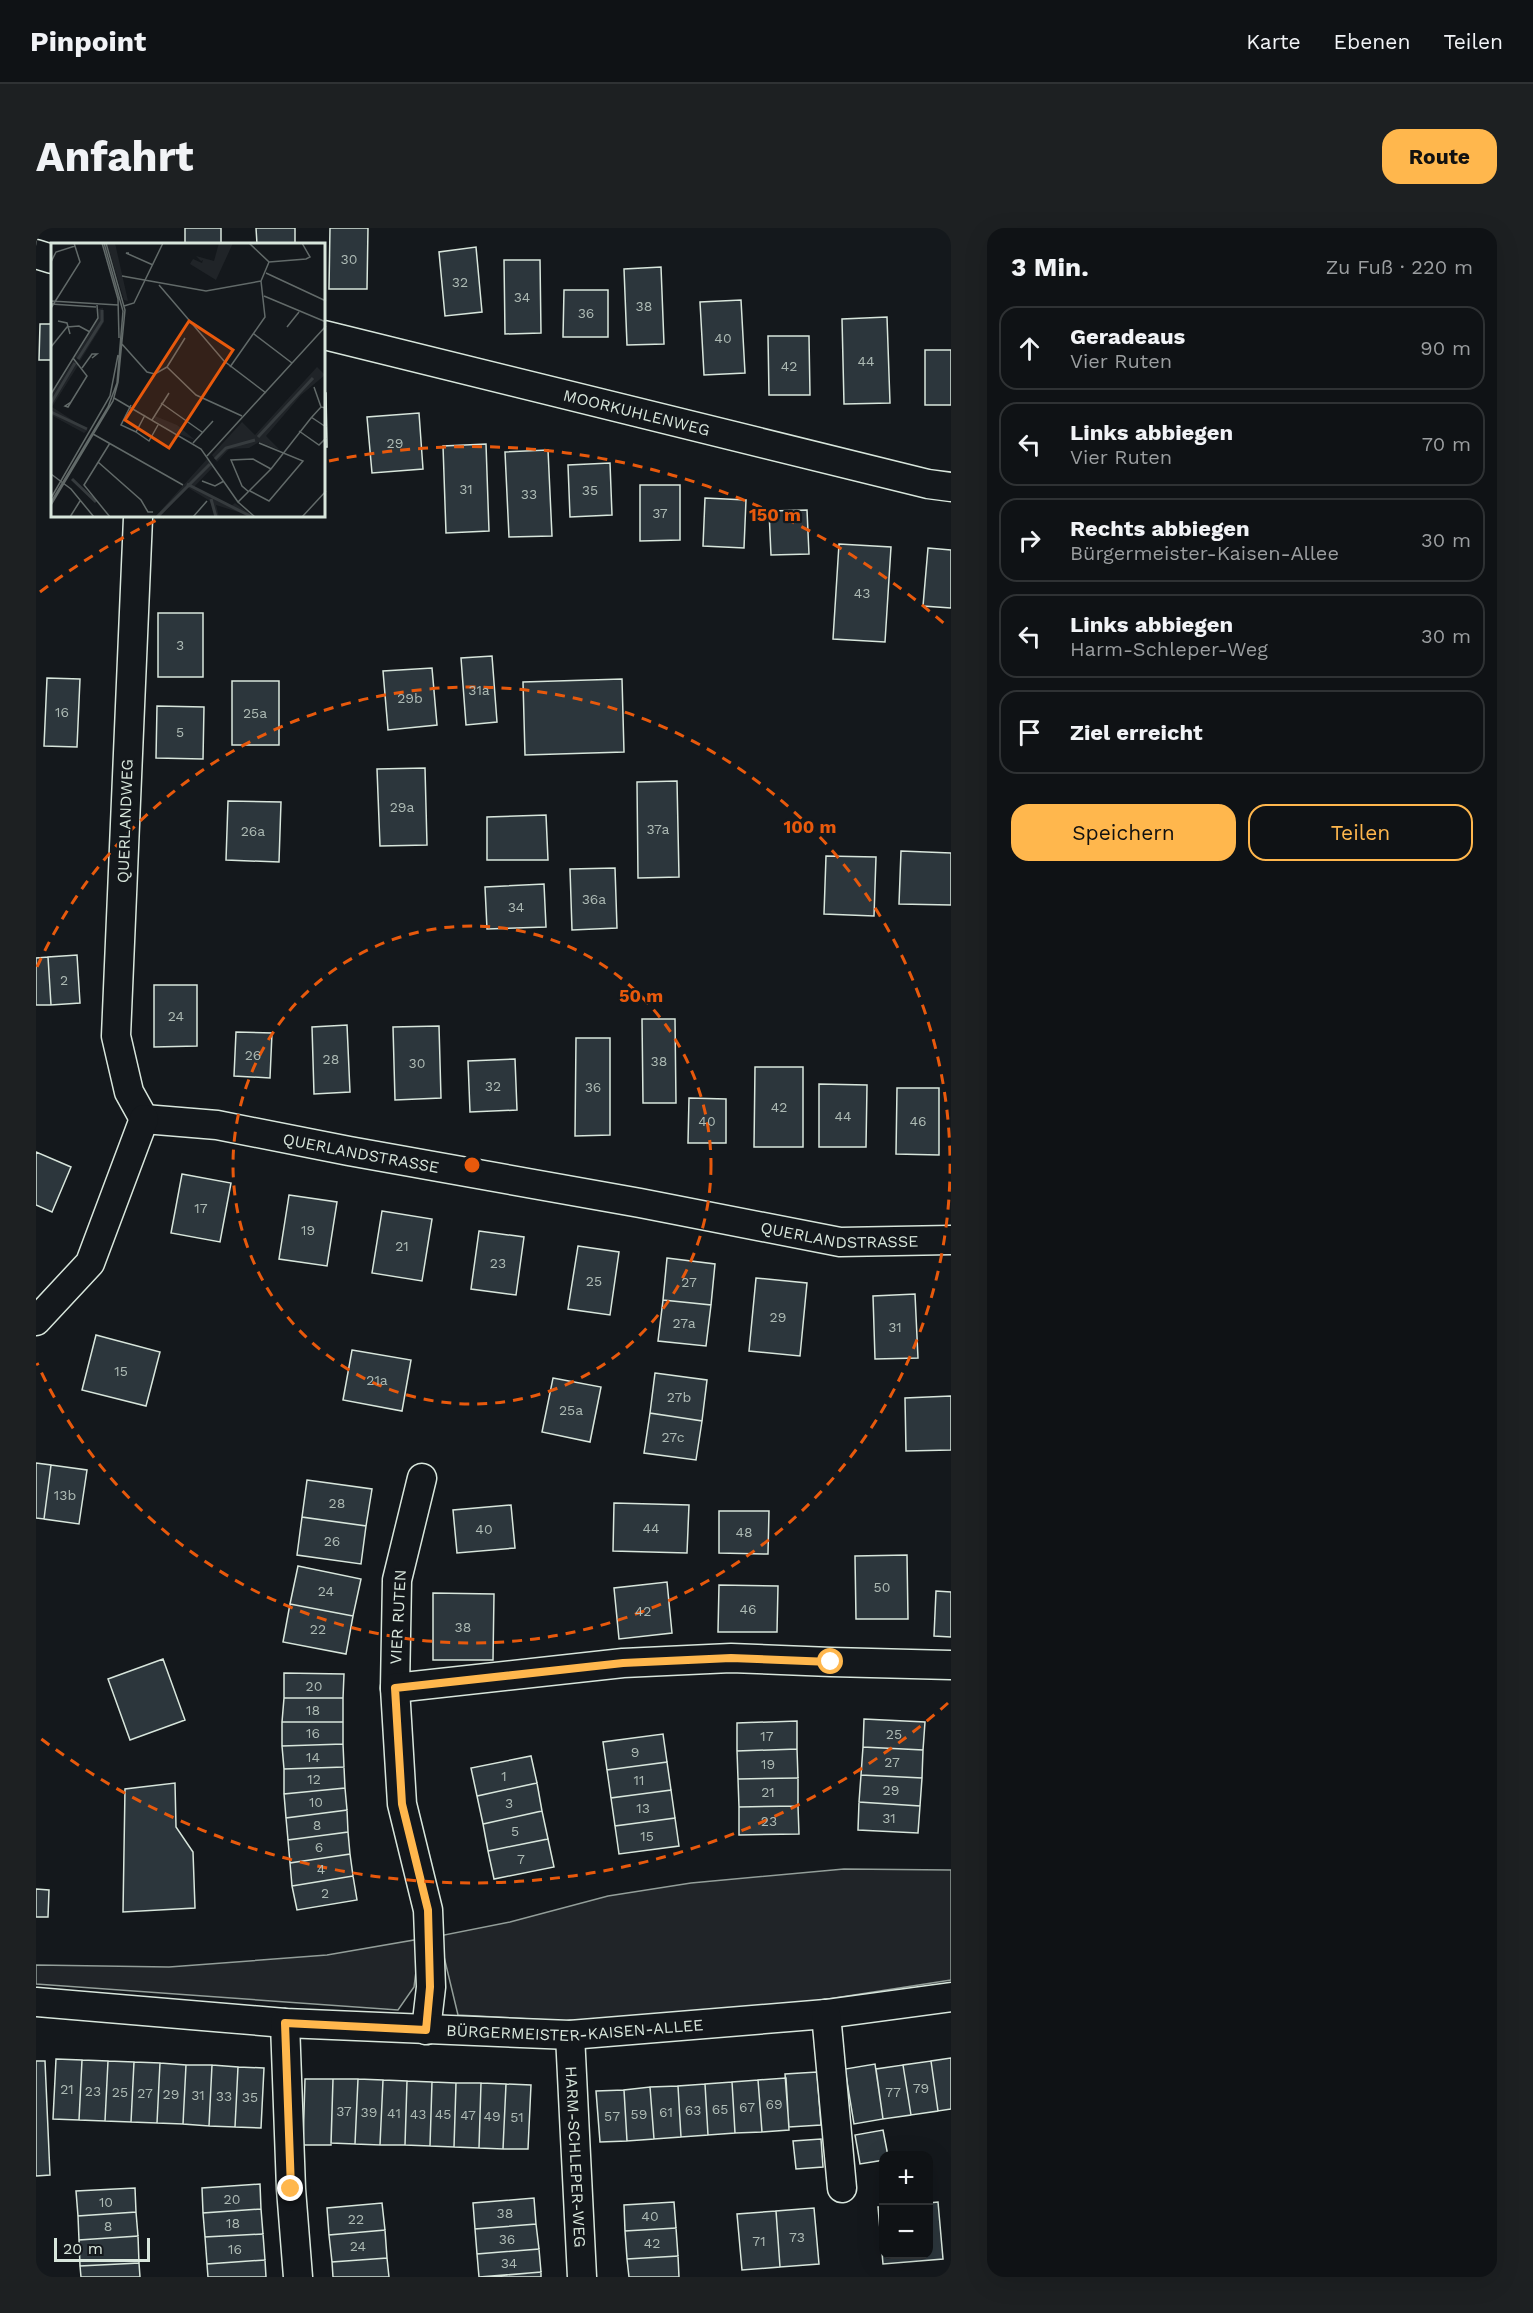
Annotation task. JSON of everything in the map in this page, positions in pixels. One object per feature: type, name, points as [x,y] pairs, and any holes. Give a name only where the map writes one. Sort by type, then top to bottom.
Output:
[{"type":"street","points":[[36,254],[51,259]]},
{"type":"street","name":"MOORKUHLENWEG","points":[[326,335],[917,482],[951,487]]},
{"type":"street","name":"QUERLANDWEG","points":[[138,518],[116,1036],[129,1092],[144,1119]]},
{"type":"street","points":[[36,1321],[90,1263],[144,1119]]},
{"type":"street","name":"QUERLANDSTRASSE","points":[[144,1119],[217,1125],[840,1242],[951,1240]]},
{"type":"street","name":"VIER RUTEN","points":[[422,1478],[397,1580],[395,1688],[402,1804],[428,1910],[430,1987],[426,2030]]},
{"type":"street","name":"VIER RUTEN","points":[[395,1688],[623,1663],[731,1658],[951,1665]]},
{"type":"street","name":"BÜRGERMEISTER-KAISEN-ALLEE","points":[[36,2002],[285,2023],[570,2035],[826,2014],[951,1996]]},
{"type":"street","points":[[826,2014],[842,2188]]},
{"type":"street","points":[[285,2023],[291,2189],[298,2277]]},
{"type":"street","name":"HARM-SCHLEPER-WEG","points":[[570,2035],[582,2277]]},
{"type":"shaded area","points":[[844,1869],[951,1870],[951,1980],[815,2001],[568,2021],[458,2015],[439,1936],[510,1922],[608,1896],[691,1883]]},
{"type":"shaded area","points":[[420,1939],[414,1987],[398,2010],[36,1984],[36,1965],[169,1967],[327,1955]]},
{"type":"building","points":[[185,228],[221,228],[221,243],[185,243]]},
{"type":"building","points":[[256,228],[295,228],[295,243],[257,243]]},
{"type":"building","points":[[330,228],[368,228],[367,289],[329,289]]},
{"type":"building","points":[[476,247],[482,312],[445,316],[439,252]]},
{"type":"building","points":[[504,260],[540,260],[541,333],[505,334]]},
{"type":"building","points":[[661,267],[664,344],[627,345],[624,269]]},
{"type":"building","points":[[564,290],[608,290],[608,337],[563,337]]},
{"type":"building","points":[[741,300],[745,373],[704,375],[700,302]]},
{"type":"building","points":[[887,317],[890,403],[844,404],[842,319]]},
{"type":"building","points":[[40,324],[51,324],[51,360],[39,360]]},
{"type":"building","points":[[768,336],[809,336],[810,395],[769,395]]},
{"type":"building","points":[[925,350],[951,350],[951,405],[925,405]]},
{"type":"building","points":[[326,393],[327,447],[326,447]]},
{"type":"building","points":[[419,413],[423,469],[372,473],[367,417]]},
{"type":"building","points":[[486,444],[489,531],[446,533],[443,446]]},
{"type":"building","points":[[548,450],[552,536],[509,537],[505,452]]},
{"type":"building","points":[[610,463],[612,515],[570,517],[568,465]]},
{"type":"building","points":[[640,485],[680,485],[680,540],[640,541]]},
{"type":"building","points":[[705,498],[746,500],[744,548],[703,546]]},
{"type":"building","points":[[807,510],[809,554],[771,555],[769,511]]},
{"type":"building","points":[[839,544],[891,547],[885,642],[833,639]]},
{"type":"building","points":[[928,548],[951,550],[951,608],[923,606]]},
{"type":"building","points":[[158,613],[203,613],[203,677],[158,677]]},
{"type":"building","points":[[492,656],[497,722],[466,725],[461,658]]},
{"type":"building","points":[[432,668],[437,725],[388,730],[383,671]]},
{"type":"building","points":[[47,678],[80,679],[77,747],[44,746]]},
{"type":"building","points":[[622,679],[624,752],[525,755],[523,682]]},
{"type":"building","points":[[232,681],[279,681],[279,745],[232,745]]},
{"type":"building","points":[[157,706],[204,707],[203,759],[156,758]]},
{"type":"building","points":[[425,768],[427,845],[380,846],[377,769]]},
{"type":"building","points":[[677,781],[679,877],[638,878],[637,782]]},
{"type":"building","points":[[228,801],[281,802],[279,862],[226,860]]},
{"type":"building","points":[[546,815],[548,860],[487,860],[487,817]]},
{"type":"building","points":[[901,851],[951,853],[951,905],[899,904]]},
{"type":"building","points":[[826,856],[876,857],[874,916],[824,914]]},
{"type":"building","points":[[615,868],[617,928],[572,930],[570,869]]},
{"type":"building","points":[[544,884],[546,927],[487,929],[485,887]]},
{"type":"building","points":[[77,955],[80,1003],[51,1005],[48,957]]},
{"type":"building","points":[[48,957],[51,1005],[36,1005],[36,958]]},
{"type":"building","points":[[154,985],[197,985],[197,1046],[154,1047]]},
{"type":"building","points":[[642,1019],[675,1019],[676,1103],[643,1103]]},
{"type":"building","points":[[347,1025],[350,1092],[314,1094],[312,1027]]},
{"type":"building","points":[[439,1026],[441,1098],[395,1100],[393,1027]]},
{"type":"building","points":[[236,1032],[272,1033],[270,1078],[234,1076]]},
{"type":"building","points":[[576,1038],[610,1038],[610,1135],[575,1136]]},
{"type":"building","points":[[515,1059],[517,1110],[470,1112],[468,1061]]},
{"type":"building","points":[[755,1067],[803,1067],[803,1147],[754,1147]]},
{"type":"building","points":[[819,1084],[867,1085],[866,1147],[819,1147]]},
{"type":"building","points":[[897,1088],[939,1088],[939,1155],[896,1154]]},
{"type":"building","points":[[689,1098],[726,1099],[726,1143],[688,1143]]},
{"type":"building","points":[[36,1152],[71,1167],[52,1212],[36,1205]]},
{"type":"building","points":[[182,1174],[231,1183],[220,1242],[171,1233]]},
{"type":"building","points":[[289,1195],[337,1202],[327,1266],[279,1259]]},
{"type":"building","points":[[382,1211],[432,1219],[422,1281],[372,1273]]},
{"type":"building","points":[[479,1231],[524,1237],[516,1295],[471,1289]]},
{"type":"building","points":[[578,1246],[619,1252],[610,1315],[568,1309]]},
{"type":"building","points":[[667,1258],[715,1264],[711,1305],[663,1300]]},
{"type":"building","points":[[756,1278],[807,1283],[800,1356],[749,1351]]},
{"type":"building","points":[[915,1294],[918,1358],[875,1359],[873,1296]]},
{"type":"building","points":[[663,1300],[711,1305],[706,1346],[658,1341]]},
{"type":"building","points":[[96,1335],[160,1352],[146,1406],[82,1390]]},
{"type":"building","points":[[352,1350],[411,1360],[402,1411],[343,1400]]},
{"type":"building","points":[[655,1373],[707,1380],[702,1421],[650,1413]]},
{"type":"building","points":[[553,1378],[601,1387],[590,1442],[542,1432]]},
{"type":"building","points":[[951,1396],[951,1450],[906,1451],[905,1398]]},
{"type":"building","points":[[650,1413],[702,1421],[696,1460],[644,1453]]},
{"type":"building","points":[[36,1463],[51,1465],[44,1519],[36,1518]]},
{"type":"building","points":[[51,1465],[87,1470],[79,1524],[44,1519]]},
{"type":"building","points":[[307,1480],[372,1489],[366,1526],[302,1517]]},
{"type":"building","points":[[614,1503],[689,1505],[687,1553],[613,1551]]},
{"type":"building","points":[[511,1505],[515,1548],[457,1553],[453,1510]]},
{"type":"building","points":[[719,1511],[769,1511],[768,1554],[719,1553]]},
{"type":"building","points":[[302,1517],[366,1526],[361,1564],[297,1555]]},
{"type":"building","points":[[907,1555],[908,1619],[856,1619],[855,1556]]},
{"type":"building","points":[[298,1566],[361,1579],[353,1616],[290,1604]]},
{"type":"building","points":[[667,1582],[672,1633],[619,1639],[614,1588]]},
{"type":"building","points":[[719,1585],[778,1586],[777,1632],[718,1632]]},
{"type":"building","points":[[936,1591],[951,1592],[951,1637],[934,1636]]},
{"type":"building","points":[[433,1593],[494,1594],[493,1660],[433,1660]]},
{"type":"building","points":[[290,1604],[353,1616],[346,1654],[283,1642]]},
{"type":"building","points":[[163,1659],[185,1720],[130,1740],[108,1679]]},
{"type":"building","points":[[284,1673],[344,1674],[343,1698],[284,1698]]},
{"type":"building","points":[[284,1698],[343,1698],[343,1722],[282,1722]]},
{"type":"building","points":[[864,1719],[925,1722],[923,1750],[863,1747]]},
{"type":"building","points":[[797,1721],[797,1749],[737,1751],[737,1723]]},
{"type":"building","points":[[282,1722],[343,1722],[343,1744],[282,1746]]},
{"type":"building","points":[[663,1734],[667,1762],[607,1770],[603,1742]]},
{"type":"building","points":[[343,1744],[344,1767],[284,1769],[282,1746]]},
{"type":"building","points":[[863,1747],[923,1750],[922,1778],[861,1775]]},
{"type":"building","points":[[797,1749],[798,1778],[738,1779],[737,1751]]},
{"type":"building","points":[[531,1756],[537,1783],[477,1796],[471,1768]]},
{"type":"building","points":[[667,1762],[671,1790],[611,1798],[607,1770]]},
{"type":"building","points":[[344,1767],[345,1788],[284,1794],[284,1769]]},
{"type":"building","points":[[861,1775],[922,1778],[920,1806],[859,1802]]},
{"type":"building","points":[[798,1778],[798,1806],[739,1807],[738,1779]]},
{"type":"building","points":[[175,1783],[176,1827],[193,1852],[195,1908],[123,1912],[125,1789]]},
{"type":"building","points":[[537,1783],[542,1811],[483,1824],[477,1796]]},
{"type":"building","points":[[345,1788],[347,1810],[286,1818],[284,1794]]},
{"type":"building","points":[[671,1790],[675,1818],[615,1826],[611,1798]]},
{"type":"building","points":[[859,1802],[920,1806],[918,1833],[858,1830]]},
{"type":"building","points":[[798,1806],[799,1834],[739,1835],[739,1807]]},
{"type":"building","points":[[347,1810],[348,1832],[288,1840],[286,1818]]},
{"type":"building","points":[[542,1811],[548,1839],[488,1851],[483,1824]]},
{"type":"building","points":[[675,1818],[679,1846],[619,1854],[615,1826]]},
{"type":"building","points":[[348,1832],[350,1854],[290,1863],[288,1840]]},
{"type":"building","points":[[548,1839],[554,1867],[494,1879],[488,1851]]},
{"type":"building","points":[[350,1854],[353,1876],[292,1886],[290,1863]]},
{"type":"building","points":[[353,1876],[357,1900],[297,1910],[292,1886]]},
{"type":"building","points":[[36,1889],[49,1890],[48,1917],[36,1917]]},
{"type":"building","points":[[951,2058],[951,2109],[938,2111],[931,2061]]},
{"type":"building","points":[[56,2059],[82,2060],[79,2120],[53,2119]]},
{"type":"building","points":[[82,2060],[108,2061],[105,2121],[79,2120]]},
{"type":"building","points":[[36,2061],[45,2061],[50,2175],[36,2176]]},
{"type":"building","points":[[108,2061],[134,2062],[131,2122],[105,2121]]},
{"type":"building","points":[[931,2061],[938,2111],[911,2115],[903,2065]]},
{"type":"building","points":[[134,2062],[160,2063],[157,2123],[131,2122]]},
{"type":"building","points":[[160,2063],[186,2065],[183,2124],[157,2123]]},
{"type":"building","points":[[875,2064],[883,2119],[854,2124],[845,2069]]},
{"type":"building","points":[[186,2065],[212,2065],[209,2126],[183,2124]]},
{"type":"building","points":[[212,2065],[238,2067],[235,2127],[209,2126]]},
{"type":"building","points":[[903,2065],[911,2115],[883,2119],[876,2069]]},
{"type":"building","points":[[238,2067],[264,2068],[261,2128],[235,2127]]},
{"type":"building","points":[[817,2072],[821,2125],[789,2127],[785,2074]]},
{"type":"building","points":[[786,2078],[789,2130],[762,2132],[758,2080]]},
{"type":"building","points":[[305,2079],[333,2079],[331,2145],[303,2145]]},
{"type":"building","points":[[333,2079],[358,2079],[355,2144],[331,2143]]},
{"type":"building","points":[[358,2079],[383,2080],[380,2145],[355,2144]]},
{"type":"building","points":[[383,2080],[407,2081],[405,2145],[380,2145]]},
{"type":"building","points":[[758,2080],[762,2132],[735,2133],[732,2082]]},
{"type":"building","points":[[407,2081],[432,2082],[430,2146],[405,2145]]},
{"type":"building","points":[[432,2082],[456,2083],[454,2147],[430,2146]]},
{"type":"building","points":[[732,2082],[735,2133],[708,2135],[705,2084]]},
{"type":"building","points":[[456,2083],[481,2083],[479,2148],[454,2147]]},
{"type":"building","points":[[481,2083],[506,2084],[503,2149],[479,2148]]},
{"type":"building","points":[[506,2084],[531,2085],[528,2149],[503,2149]]},
{"type":"building","points":[[705,2084],[708,2135],[681,2137],[678,2086]]},
{"type":"building","points":[[678,2086],[681,2137],[654,2139],[650,2087]]},
{"type":"building","points":[[650,2087],[654,2139],[627,2141],[624,2090]]},
{"type":"building","points":[[624,2090],[627,2141],[600,2142],[596,2091]]},
{"type":"building","points":[[883,2130],[887,2151],[879,2151],[879,2161],[860,2164],[855,2135]]},
{"type":"building","points":[[821,2139],[823,2167],[796,2169],[793,2141]]},
{"type":"building","points":[[260,2184],[261,2209],[203,2213],[202,2188]]},
{"type":"building","points":[[135,2188],[136,2212],[78,2216],[76,2191]]},
{"type":"building","points":[[534,2198],[536,2224],[475,2229],[473,2203]]},
{"type":"building","points":[[674,2202],[676,2228],[625,2231],[624,2205]]},
{"type":"building","points":[[933,2202],[938,2202],[943,2259],[883,2264],[883,2259],[933,2259]]},
{"type":"building","points":[[382,2203],[385,2230],[329,2235],[327,2208]]},
{"type":"building","points":[[814,2208],[819,2264],[780,2267],[776,2211]]},
{"type":"building","points":[[261,2209],[263,2234],[205,2237],[203,2213]]},
{"type":"building","points":[[776,2211],[780,2267],[742,2270],[737,2214]]},
{"type":"building","points":[[136,2212],[138,2236],[79,2240],[78,2216]]},
{"type":"building","points":[[536,2224],[539,2249],[477,2254],[475,2229]]},
{"type":"building","points":[[676,2228],[678,2256],[627,2259],[625,2231]]},
{"type":"building","points":[[385,2230],[387,2258],[332,2262],[329,2235]]},
{"type":"building","points":[[263,2234],[265,2260],[207,2264],[205,2237]]},
{"type":"building","points":[[138,2236],[139,2263],[80,2266],[79,2240]]},
{"type":"building","points":[[539,2249],[541,2272],[479,2277],[477,2254]]},
{"type":"building","points":[[678,2256],[679,2277],[629,2277],[627,2259]]},
{"type":"building","points":[[387,2258],[389,2277],[333,2277],[332,2262]]},
{"type":"building","points":[[265,2260],[266,2277],[208,2277],[207,2264]]},
{"type":"building","points":[[139,2263],[140,2277],[81,2277],[80,2266]]},
{"type":"building","points":[[541,2272],[541,2277],[484,2277]]},
{"type":"route","points":[[291,2189],[285,2023],[426,2030],[430,1987],[428,1910],[402,1804],[395,1688],[623,1663],[731,1658],[831,1662]]}]
